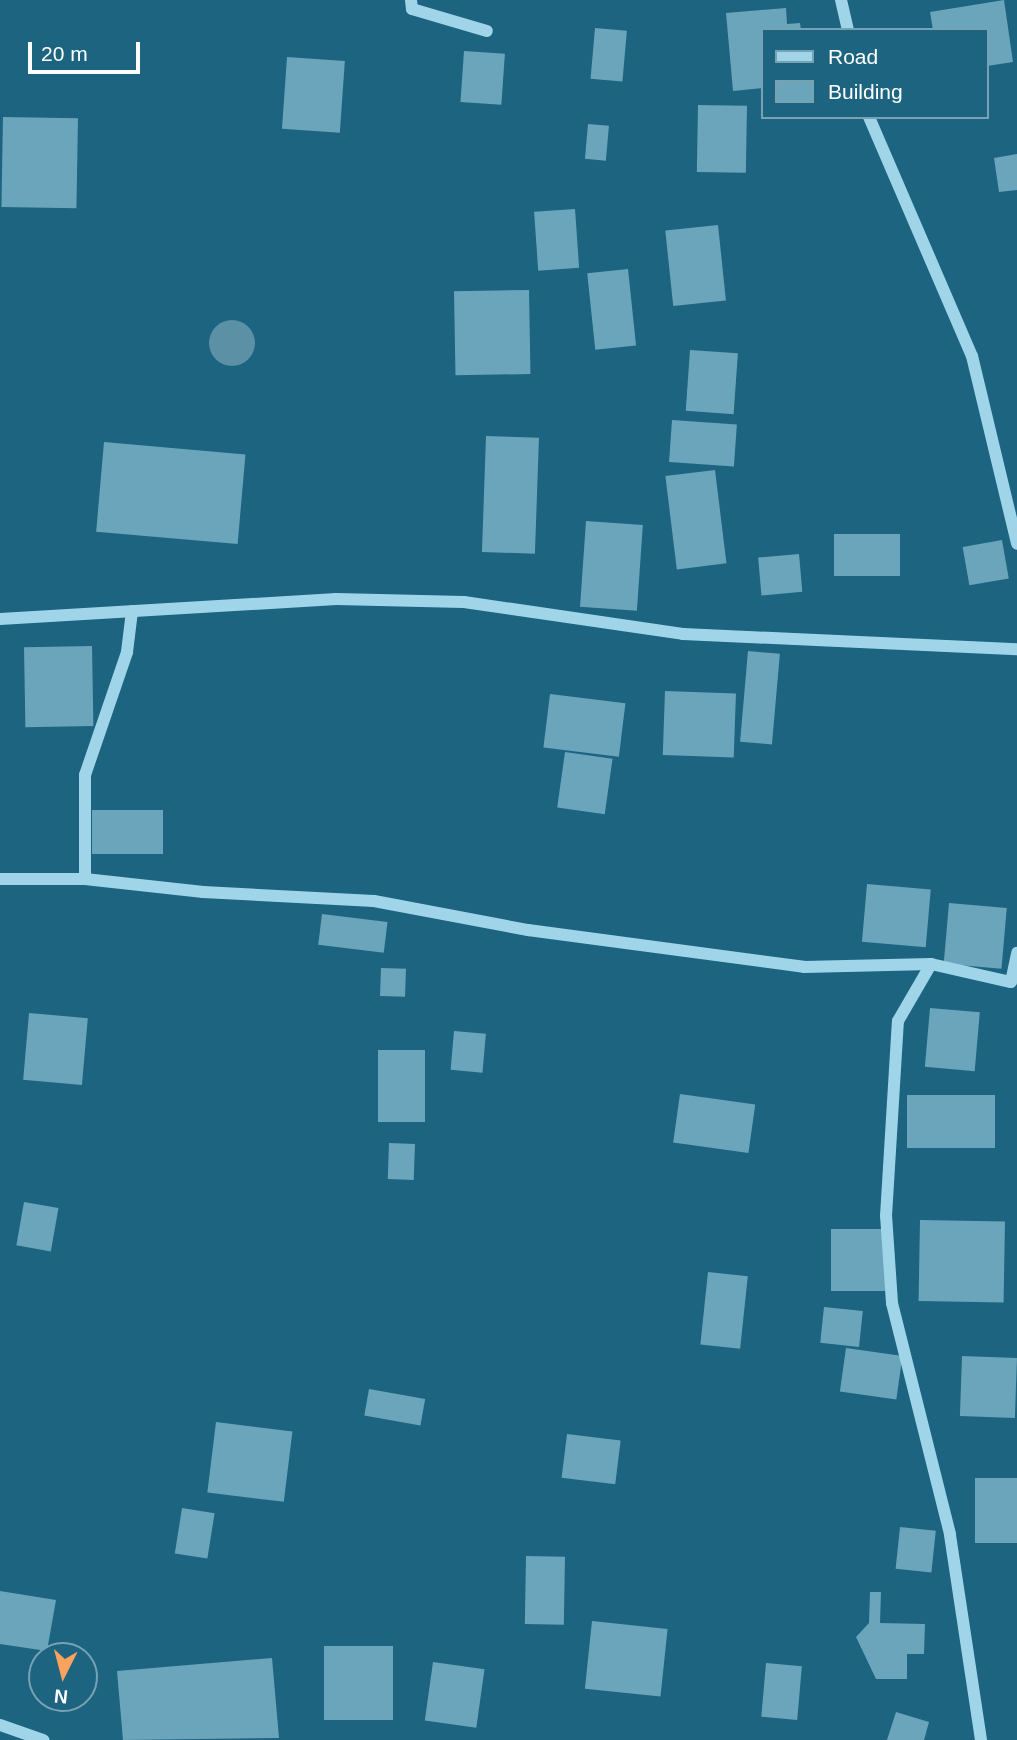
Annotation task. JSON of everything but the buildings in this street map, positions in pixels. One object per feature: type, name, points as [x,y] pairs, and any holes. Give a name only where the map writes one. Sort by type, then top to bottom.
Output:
[{"type":"street","points":[[411,0],[412,9],[487,31]]},
{"type":"street","points":[[841,0],[848,28]]},
{"type":"street","points":[[870,119],[972,356],[1017,544]]},
{"type":"street","points":[[0,618],[336,599],[464,602],[683,634],[1017,649]]},
{"type":"street","points":[[85,880],[85,775],[127,652],[132,611]]},
{"type":"street","points":[[0,879],[85,880],[203,892],[374,901],[528,930],[804,967],[931,964],[1011,982],[1017,953]]},
{"type":"street","points":[[931,964],[898,1021],[886,1258],[892,1303],[950,1534],[981,1740]]},
{"type":"street","points":[[0,1725],[43,1740]]},
{"type":"water","points":[[232,320],[248,327],[255,343],[248,359],[232,366],[216,359],[209,343],[216,327]]}]
